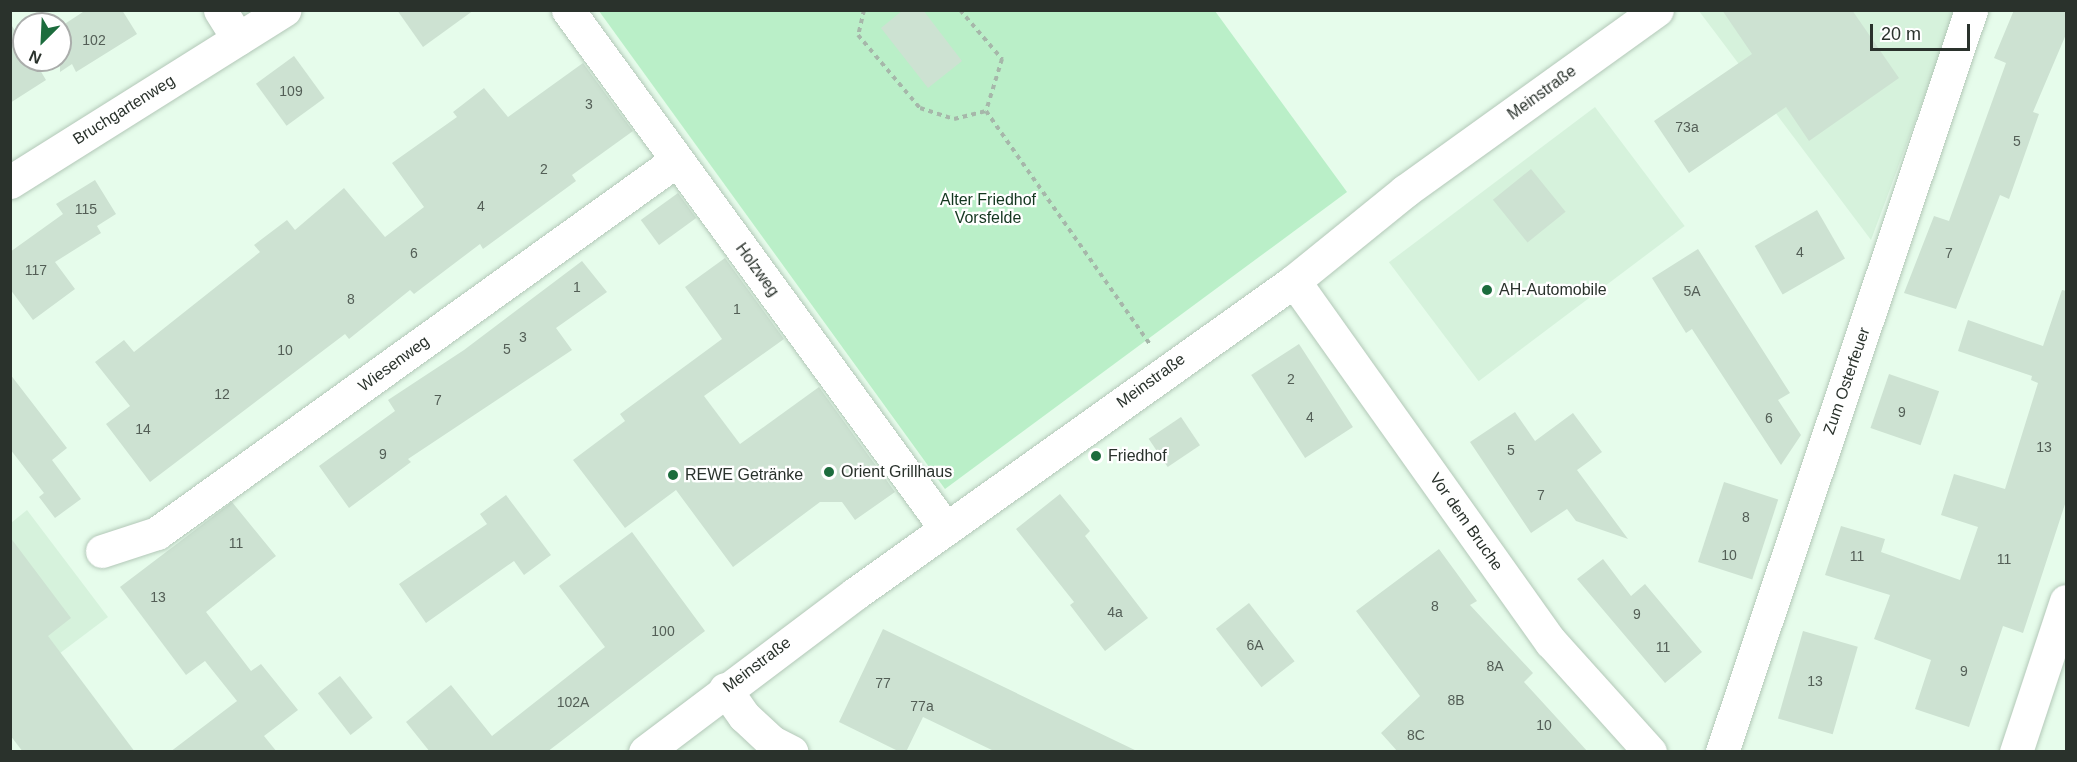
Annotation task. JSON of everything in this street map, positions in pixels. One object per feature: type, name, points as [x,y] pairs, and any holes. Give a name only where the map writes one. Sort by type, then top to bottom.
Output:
[{"type":"street","points":[[220,10],[238,39]]},
{"type":"street","name":"Bruchgartenweg","points":[[10,182],[284,10]]},
{"type":"street","name":"Holzweg","points":[[568,10],[946,529]]},
{"type":"street","name":"Meinstraße","points":[[645,752],[724,689],[1167,369],[1294,281],[1405,191],[1657,10]]},
{"type":"street","name":"Zum Osterfeuer","points":[[1722,752],[1971,10]]},
{"type":"street","name":"Wiesenweg","points":[[102,550],[157,533],[677,160]]},
{"type":"street","name":"Vor dem Bruche","points":[[1294,281],[1551,642],[1650,752]]},
{"type":"street","points":[[2016,752],[2067,601]]},
{"type":"street","points":[[724,689],[765,735],[792,752]]},
{"type":"path","points":[[864,10],[858,35],[920,108],[954,119],[986,111]]},
{"type":"path","points":[[960,10],[1002,59],[986,111]]},
{"type":"path","points":[[986,111],[1167,369]]},
{"type":"shaded area","points":[[1699,11],[1956,11],[1871,240]]},
{"type":"shaded area","points":[[1595,107],[1685,226],[1479,381],[1389,262]]},
{"type":"shaded area","points":[[27,510],[108,617],[11,690],[11,523]]},
{"type":"green space","name":"Alter Friedhof Vorsfelde","points":[[599,11],[1215,11],[1347,192],[945,489]]},
{"type":"building","points":[[86,10],[122,10],[137,34],[76,72],[72,64],[72,19]]},
{"type":"building","points":[[397,10],[474,10],[423,47]]},
{"type":"building","points":[[903,10],[923,10],[962,61],[928,88],[881,28]]},
{"type":"building","points":[[1722,10],[1852,10],[1899,78],[1809,141],[1786,107],[1689,173],[1654,121],[1752,54]]},
{"type":"building","points":[[2014,10],[2067,10],[2067,32],[2033,112],[2039,114],[2009,199],[2000,195],[1956,309],[1904,293],[1934,216],[1949,221],[2006,63],[1994,58]]},
{"type":"building","points":[[10,23],[12,26],[12,72],[41,72],[46,80],[10,103]]},
{"type":"building","points":[[294,56],[325,98],[287,126],[256,84]]},
{"type":"building","points":[[583,63],[633,131],[572,175],[576,181],[483,249],[480,244],[414,294],[410,290],[349,339],[345,334],[150,482],[106,424],[130,406],[95,362],[124,340],[134,352],[260,252],[254,245],[287,220],[295,230],[344,188],[385,237],[424,207],[392,163],[457,117],[453,112],[484,88],[508,117]]},
{"type":"building","points":[[1531,169],[1566,212],[1528,243],[1493,200]]},
{"type":"building","points":[[95,180],[116,214],[97,226],[101,233],[55,262],[75,289],[33,320],[10,289],[10,252],[63,214],[56,204]]},
{"type":"building","points":[[678,193],[696,218],[659,245],[641,220]]},
{"type":"building","points":[[1817,210],[1845,258],[1783,294],[1755,246]]},
{"type":"building","points":[[1698,249],[1790,393],[1778,400],[1801,435],[1781,465],[1692,329],[1686,333],[1652,278]]},
{"type":"building","points":[[725,258],[784,339],[704,396],[740,444],[819,387],[895,492],[855,520],[842,502],[820,502],[733,567],[676,490],[625,528],[573,460],[625,421],[620,414],[722,339],[685,287]]},
{"type":"building","points":[[582,261],[607,292],[556,328],[572,350],[408,459],[411,462],[349,508],[319,466],[395,411],[388,400],[464,350]]},
{"type":"building","points":[[2062,290],[2067,291],[2067,498],[2023,633],[2003,626],[1969,727],[1915,709],[1931,660],[1874,639],[1890,595],[1825,575],[1841,526],[1885,539],[1881,552],[1960,580],[1978,527],[1941,515],[1954,474],[2005,489],[2038,383],[2031,380],[2032,376],[1958,351],[1968,320],[2043,346]]},
{"type":"building","points":[[1299,344],[1353,427],[1305,458],[1251,375]]},
{"type":"building","points":[[10,374],[67,448],[52,460],[81,499],[55,518],[39,497],[44,493],[10,449]]},
{"type":"building","points":[[1889,374],[1939,391],[1921,445],[1870,428]]},
{"type":"building","points":[[1515,412],[1535,441],[1573,413],[1602,452],[1577,470],[1628,539],[1576,521],[1567,509],[1531,533],[1470,442]]},
{"type":"building","points":[[1181,417],[1200,445],[1168,467],[1149,439]]},
{"type":"building","points":[[1724,482],[1778,500],[1752,580],[1698,562]]},
{"type":"building","points":[[1060,494],[1090,531],[1085,536],[1148,618],[1105,651],[1070,605],[1074,602],[1016,529]]},
{"type":"building","points":[[506,495],[551,555],[524,575],[514,561],[426,623],[399,584],[487,524],[480,514]]},
{"type":"building","points":[[232,502],[276,556],[206,612],[251,671],[261,664],[298,710],[264,736],[277,752],[170,752],[237,701],[205,661],[186,675],[120,587]]},
{"type":"building","points":[[632,532],[705,631],[547,752],[430,752],[406,722],[451,685],[492,736],[605,647],[559,586]]},
{"type":"building","points":[[10,537],[71,618],[48,636],[135,752],[23,752],[10,735]]},
{"type":"building","points":[[1439,549],[1477,601],[1470,605],[1533,673],[1524,682],[1588,752],[1398,752],[1381,733],[1420,696],[1356,611]]},
{"type":"building","points":[[1603,559],[1631,596],[1645,584],[1702,652],[1665,683],[1577,579]]},
{"type":"building","points":[[1249,603],[1295,661],[1261,687],[1216,629]]},
{"type":"building","points":[[883,629],[1139,752],[996,752],[923,717],[906,752],[900,752],[839,722]]},
{"type":"building","points":[[1803,631],[1858,647],[1833,734],[1778,718]]},
{"type":"building","points":[[340,676],[373,718],[351,735],[318,693]]},
{"type":"place","name":"AH-Automobile","points":[[1487,290]]},
{"type":"place","name":"Friedhof","points":[[1096,456]]},
{"type":"place","name":"Orient Grillhaus","points":[[829,472]]},
{"type":"place","name":"REWE Getränke","points":[[673,475]]}]
